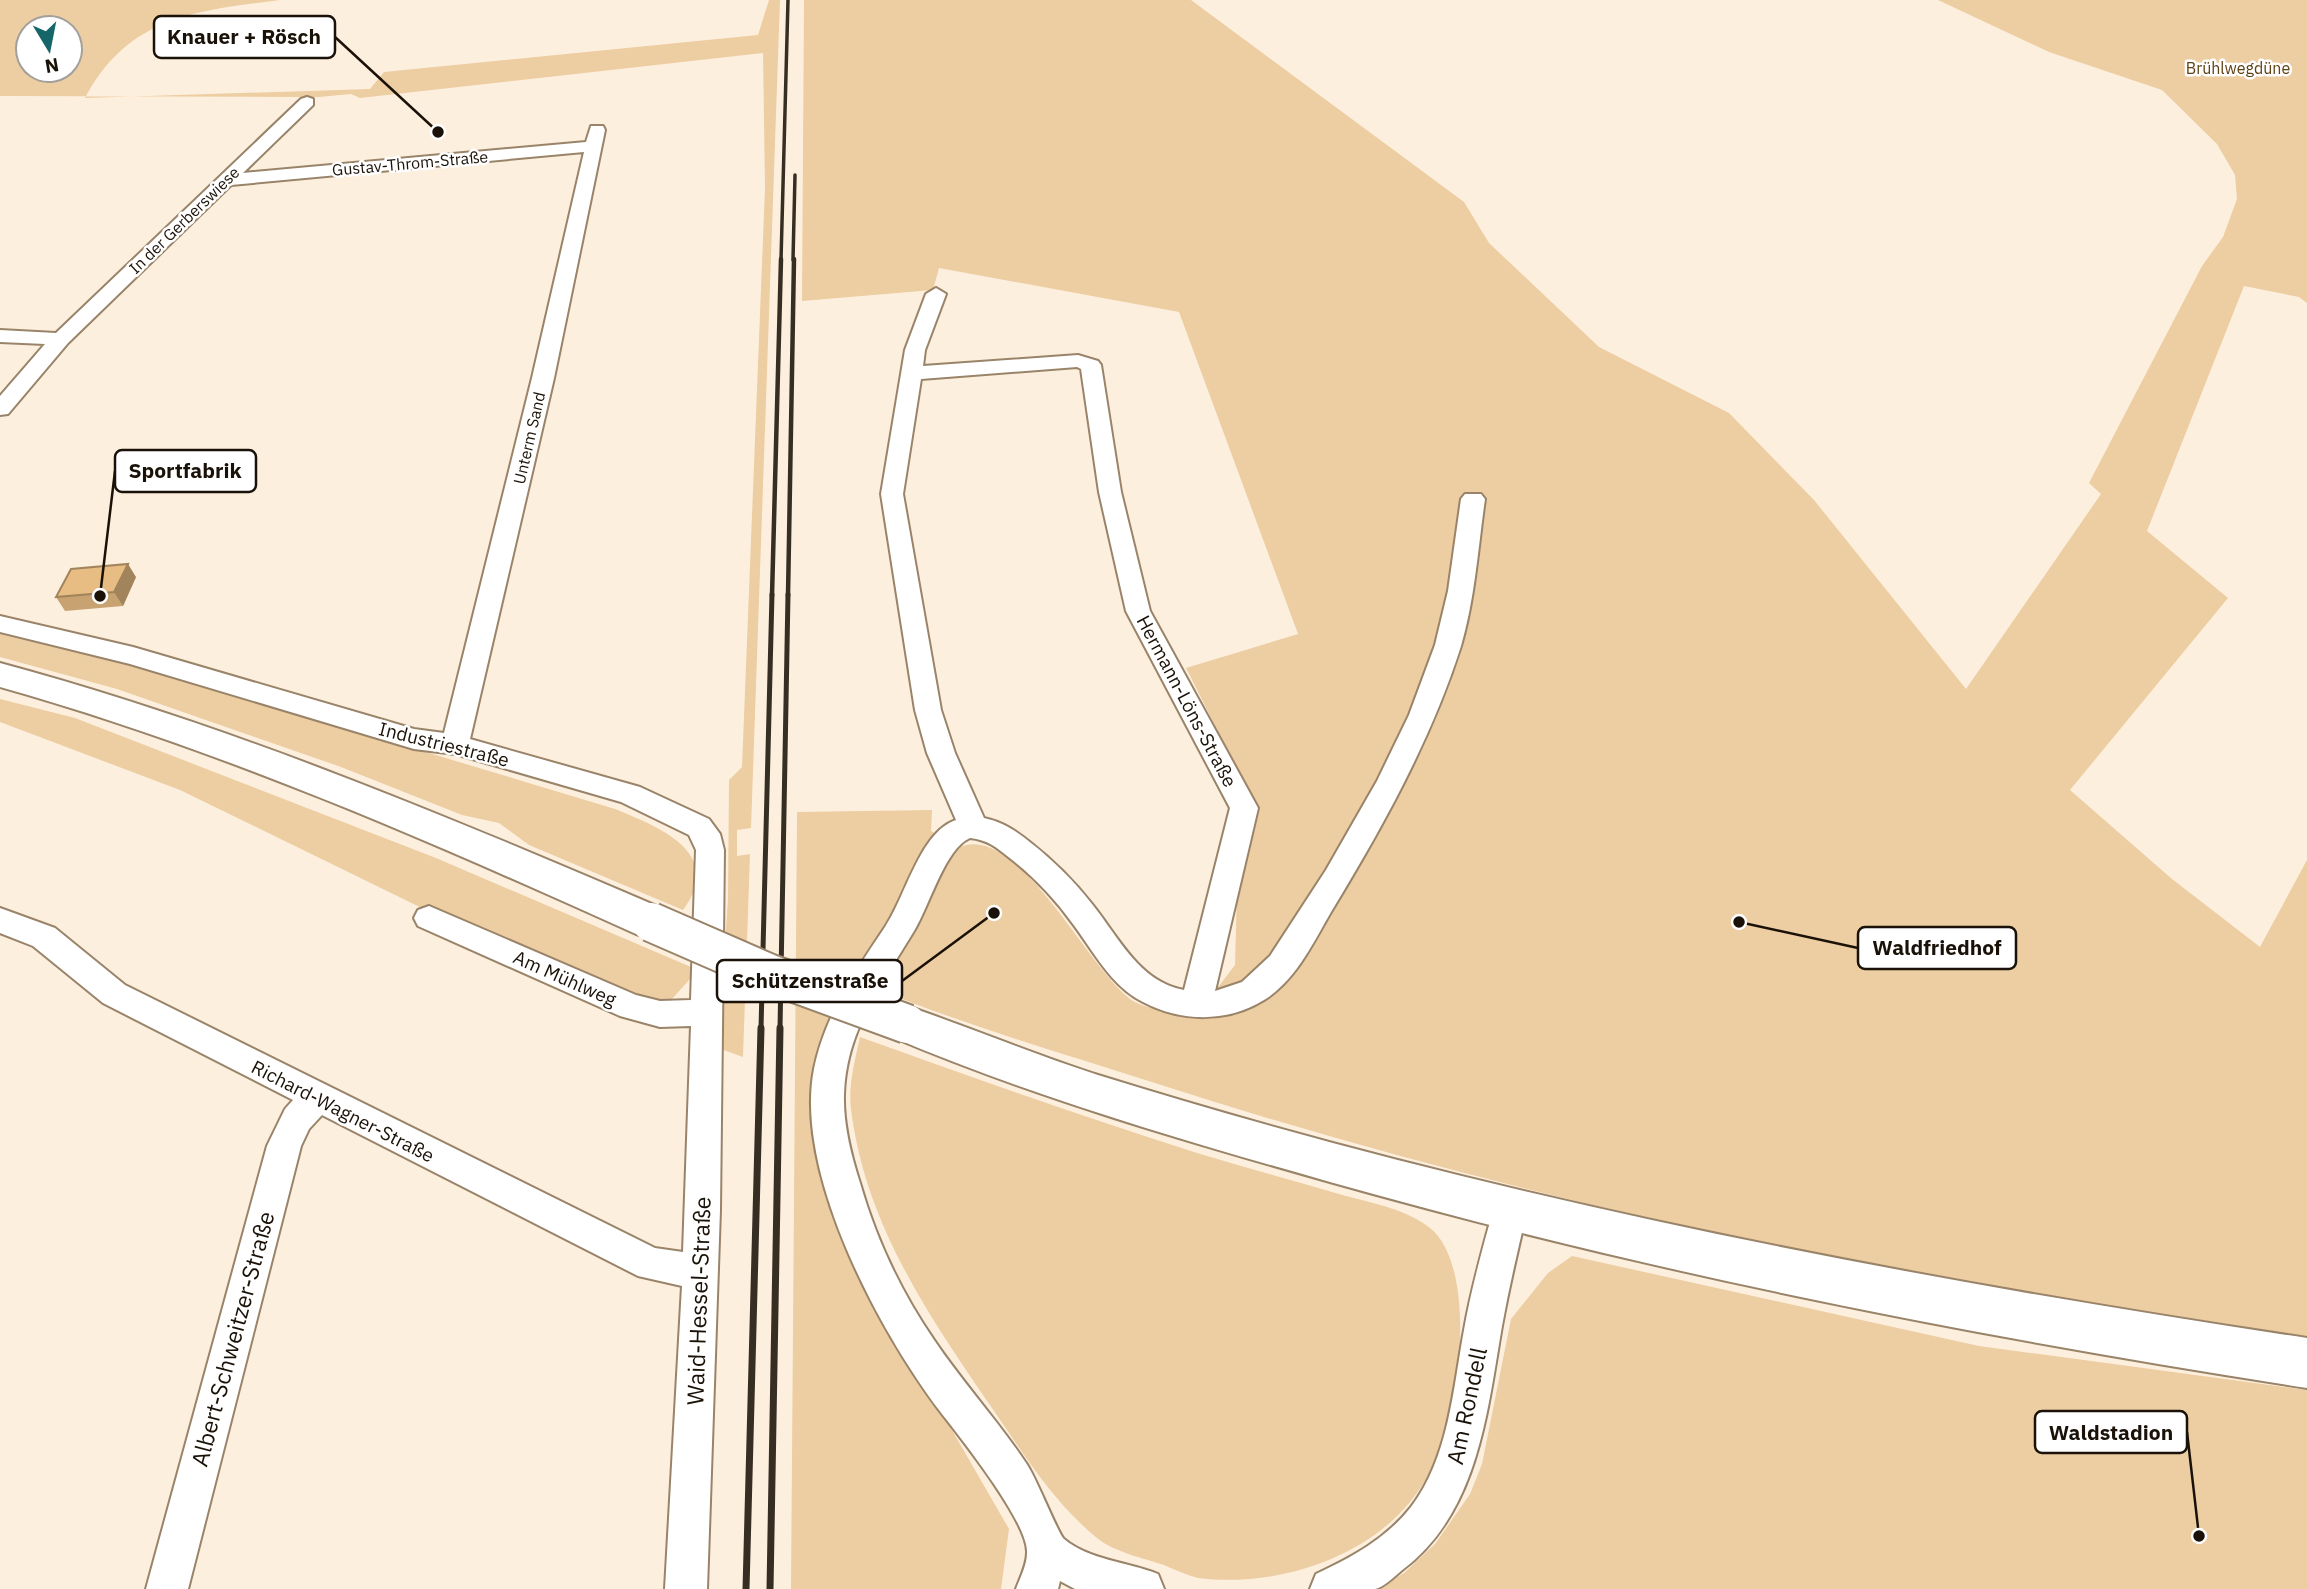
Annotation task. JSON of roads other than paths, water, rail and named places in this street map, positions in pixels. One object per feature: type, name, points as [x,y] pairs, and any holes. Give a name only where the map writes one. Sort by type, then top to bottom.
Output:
[{"type":"main road","points":[[0,675],[112,708],[325,784],[460,838],[768,973],[971,1050],[1204,1126],[1510,1211],[1647,1244],[1890,1295],[2169,1343],[2307,1363]]},
{"type":"street","name":"In der Gerberswiese","points":[[0,409],[61,339],[307,102]]},
{"type":"street","name":"Gustav-Throm-Straße","points":[[226,180],[595,138]]},
{"type":"street","name":"Unterm Sand","points":[[455,744],[543,378],[595,138]]},
{"type":"street","points":[[936,294],[911,373],[892,494],[928,710],[941,753],[974,828]]},
{"type":"street","points":[[0,336],[61,339]]},
{"type":"street","name":"Hermann-Löns-Straße","points":[[911,373],[1078,360],[1091,365],[1110,492],[1138,611],[1244,808],[1196,1005]]},
{"type":"street","points":[[1143,1589],[1086,1573],[1042,1571],[1028,1504],[908,1334],[874,1266],[847,1202],[827,1111],[835,1051],[853,1002],[912,909],[938,846],[948,835],[974,828],[1000,835],[1050,877],[1073,901],[1140,985],[1161,997],[1196,1005],[1240,998],[1269,978],[1305,930],[1363,836],[1408,748],[1448,643],[1466,566],[1465,546],[1474,499]]},
{"type":"street","name":"Industriestraße","points":[[0,624],[134,656],[414,738],[455,744],[630,794],[688,820],[706,834],[710,850],[707,1013]]},
{"type":"street","name":"Am Mühlweg","points":[[429,918],[631,1007],[660,1014],[707,1013]]},
{"type":"street","name":"Richard-Wagner-Straße","points":[[0,920],[44,937],[114,994],[651,1264],[680,1269],[701,1268]]},
{"type":"street","name":"Waid-Hessel-Straße","points":[[686,1589],[701,1268],[707,1013]]},
{"type":"street","name":"Albert-Schweitzer-Straße","points":[[167,1589],[284,1146],[297,1119],[317,1098]]},
{"type":"street","name":"Am Rondell","points":[[1331,1589],[1369,1571],[1401,1547],[1432,1511],[1448,1483],[1469,1418],[1480,1343],[1510,1211]]},
{"type":"railway","points":[[781,260],[788,0]]},
{"type":"railway","points":[[793,260],[795,175]]},
{"type":"railway","points":[[772,596],[781,259]]},
{"type":"railway","points":[[788,596],[794,259]]},
{"type":"railway","points":[[761,1029],[772,594]]},
{"type":"railway","points":[[780,1029],[788,594]]},
{"type":"railway","points":[[746,1589],[761,1028]]},
{"type":"railway","points":[[770,1589],[780,1028]]},
{"type":"place","name":"Knauer + Rösch","points":[[438,132]]},
{"type":"place","name":"Sportfabrik","points":[[100,596]]},
{"type":"place","name":"Schützenstraße","points":[[994,913]]},
{"type":"place","name":"Waldfriedhof","points":[[1739,922]]},
{"type":"place","name":"Waldstadion","points":[[2199,1536]]},
{"type":"park label","name":"Brühlwegdüne","points":[[2238,68]]}]
